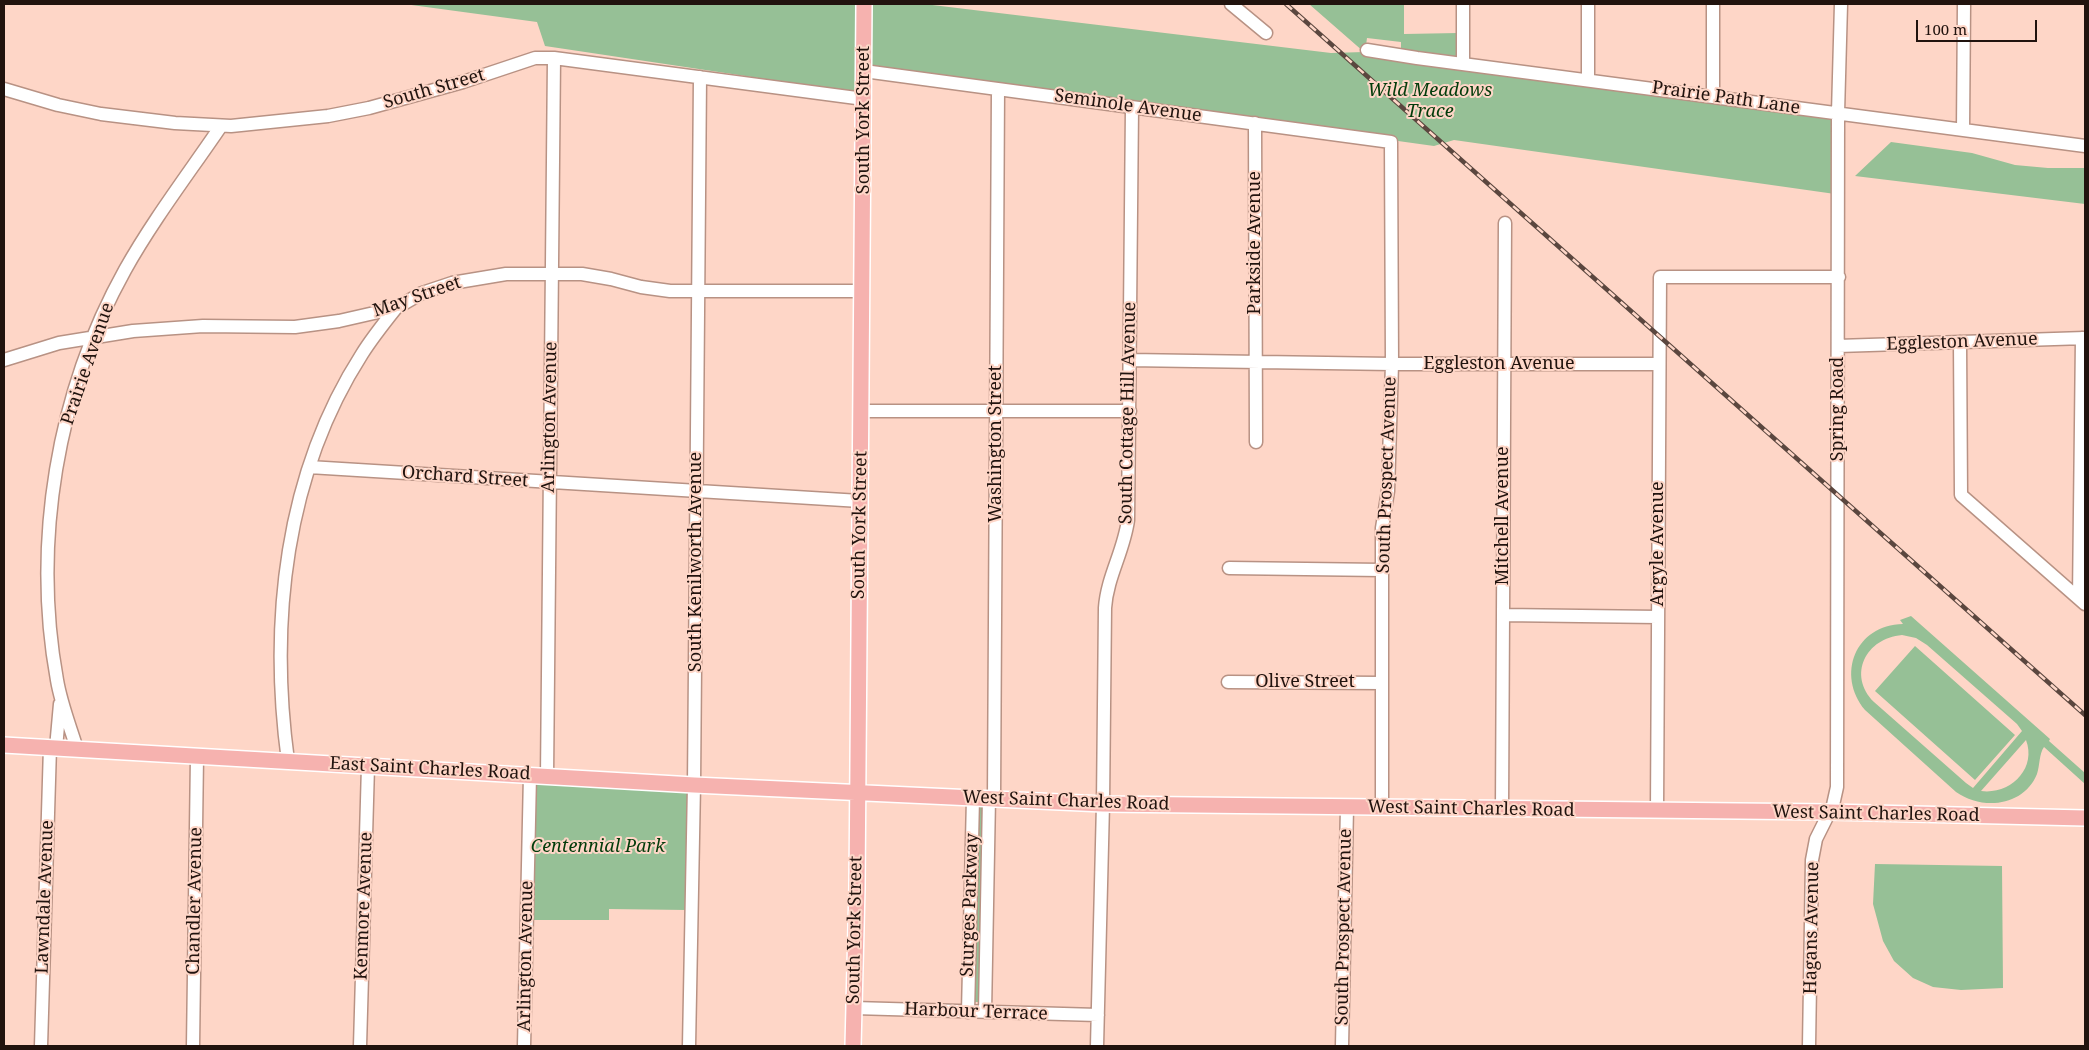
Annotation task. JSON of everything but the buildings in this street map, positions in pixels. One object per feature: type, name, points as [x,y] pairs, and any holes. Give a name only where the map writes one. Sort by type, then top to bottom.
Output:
[{"type":"main road","name":"South York Street","points":[[853,1046],[864,4]]},
{"type":"main road","name":"East Saint Charles Road","points":[[4,744],[694,785],[857,792]]},
{"type":"main road","name":"West Saint Charles Road","points":[[857,792],[1104,804],[1828,812],[2085,818]]},
{"type":"street","points":[[1231,4],[1266,33]]},
{"type":"street","points":[[1463,4],[1463,64]]},
{"type":"street","points":[[1588,4],[1588,80]]},
{"type":"street","points":[[1713,4],[1713,96]]},
{"type":"street","name":"Spring Road","points":[[1828,812],[1833,805],[1837,788],[1838,113],[1840,4]]},
{"type":"street","points":[[1963,130],[1964,4]]},
{"type":"street","name":"Prairie Path Lane","points":[[1367,50],[2085,146]]},
{"type":"street","name":"South Street","points":[[4,89],[58,105],[101,114],[175,123],[221,126],[288,121],[369,108],[462,82],[535,58],[554,58],[864,99]]},
{"type":"street","name":"Arlington Avenue","points":[[547,776],[554,58]]},
{"type":"street","name":"Seminole Avenue","points":[[864,71],[1391,142]]},
{"type":"street","name":"South Kenilworth Avenue","points":[[689,1046],[694,785],[700,77]]},
{"type":"street","name":"Washington Street","points":[[992,798],[998,89]]},
{"type":"street","name":"South Cottage Hill Avenue","points":[[1097,1046],[1104,804],[1105,608],[1108,586],[1123,544],[1128,520],[1132,107]]},
{"type":"street","name":"Parkside Avenue","points":[[1255,123],[1256,442]]},
{"type":"street","name":"Prairie Avenue","points":[[76,749],[60,697],[49,615],[48,557],[50,512],[66,420],[93,338],[117,284],[139,245],[221,126]]},
{"type":"street","name":"South Prospect Avenue","points":[[1382,808],[1382,528],[1388,491],[1392,364],[1391,142]]},
{"type":"street","name":"Mitchell Avenue","points":[[1502,809],[1505,223]]},
{"type":"street","name":"May Street","points":[[4,360],[60,344],[167,327],[262,328],[311,325],[396,308],[422,294],[452,282],[506,274],[552,273],[596,275],[655,290],[698,292],[862,291]]},
{"type":"street","name":"Argyle Avenue","points":[[1657,811],[1660,277],[1838,278]]},
{"type":"street","points":[[288,761],[280,666],[282,607],[291,538],[309,467],[327,421],[349,376],[366,348],[396,308]]},
{"type":"street","points":[[2082,601],[2084,338]]},
{"type":"street","name":"Eggleston Avenue","points":[[1838,346],[2084,338]]},
{"type":"street","points":[[1960,342],[1961,495],[2082,601]]},
{"type":"street","name":"Eggleston Avenue","points":[[1130,360],[1392,364],[1659,364]]},
{"type":"street","points":[[861,411],[1130,411]]},
{"type":"street","name":"Orchard Street","points":[[309,467],[860,501]]},
{"type":"street","points":[[1229,568],[1382,570]]},
{"type":"street","points":[[1503,615],[1658,617]]},
{"type":"street","name":"Olive Street","points":[[1228,682],[1382,683]]},
{"type":"street","name":"Lawndale Avenue","points":[[41,1046],[53,747],[60,697]]},
{"type":"street","name":"Chandler Avenue","points":[[193,1046],[197,756]]},
{"type":"street","name":"Kenmore Avenue","points":[[360,1046],[368,766]]},
{"type":"street","name":"Arlington Avenue","points":[[524,1046],[530,775]]},
{"type":"street","name":"Sturges Parkway","points":[[968,1012],[973,798]]},
{"type":"street","name":"Sturges Parkway","points":[[985,1012],[992,798]]},
{"type":"street","name":"South Prospect Avenue","points":[[1342,1046],[1347,807]]},
{"type":"street","name":"Hagans Avenue","points":[[1809,1046],[1812,860],[1816,839],[1828,812]]},
{"type":"street","name":"Harbour Terrace","points":[[854,1008],[1098,1015]]},
{"type":"green space","name":"Wild Meadows Trace","points":[[404,4],[924,4],[1331,53],[1364,52],[1309,4],[1404,4],[1404,34],[1458,33],[1457,57],[1401,49],[1401,42],[1367,38],[1365,53],[1836,108],[1835,194],[1454,140],[1434,146],[859,66],[859,93],[545,46],[537,22]]},
{"type":"green space","points":[[1891,142],[1972,153],[2015,165],[2048,168],[2085,168],[2085,204],[1855,176]]},
{"type":"green space","points":[[1911,616],[2050,739],[2049,741],[2085,773],[2085,784],[2044,747],[2037,774],[2031,785],[2013,799],[2002,802],[1978,802],[1956,792],[1865,710],[1856,696],[1852,682],[1855,654],[1862,642],[1873,633],[1886,627],[1903,624],[1900,620]],"holes":[[[1902,635],[1916,638],[1927,645],[2017,724],[2022,731],[1973,788],[1874,702],[1866,691],[1862,681],[1864,659],[1870,650],[1879,643]],[[2026,740],[2028,761],[2018,778],[2002,789],[1981,791]]]},
{"type":"green space","points":[[1915,646],[2015,735],[1975,780],[1875,691]]},
{"type":"green space","name":"Centennial Park","points":[[536,781],[689,789],[687,910],[609,909],[609,920],[534,920]]},
{"type":"green space","points":[[976,806],[986,806],[981,1002],[971,1002]]},
{"type":"green space","points":[[1875,864],[2002,866],[2003,988],[1961,990],[1933,987],[1913,978],[1894,961],[1883,941],[1873,904]]},
{"type":"railway","points":[[1286,4],[2085,715]]}]
